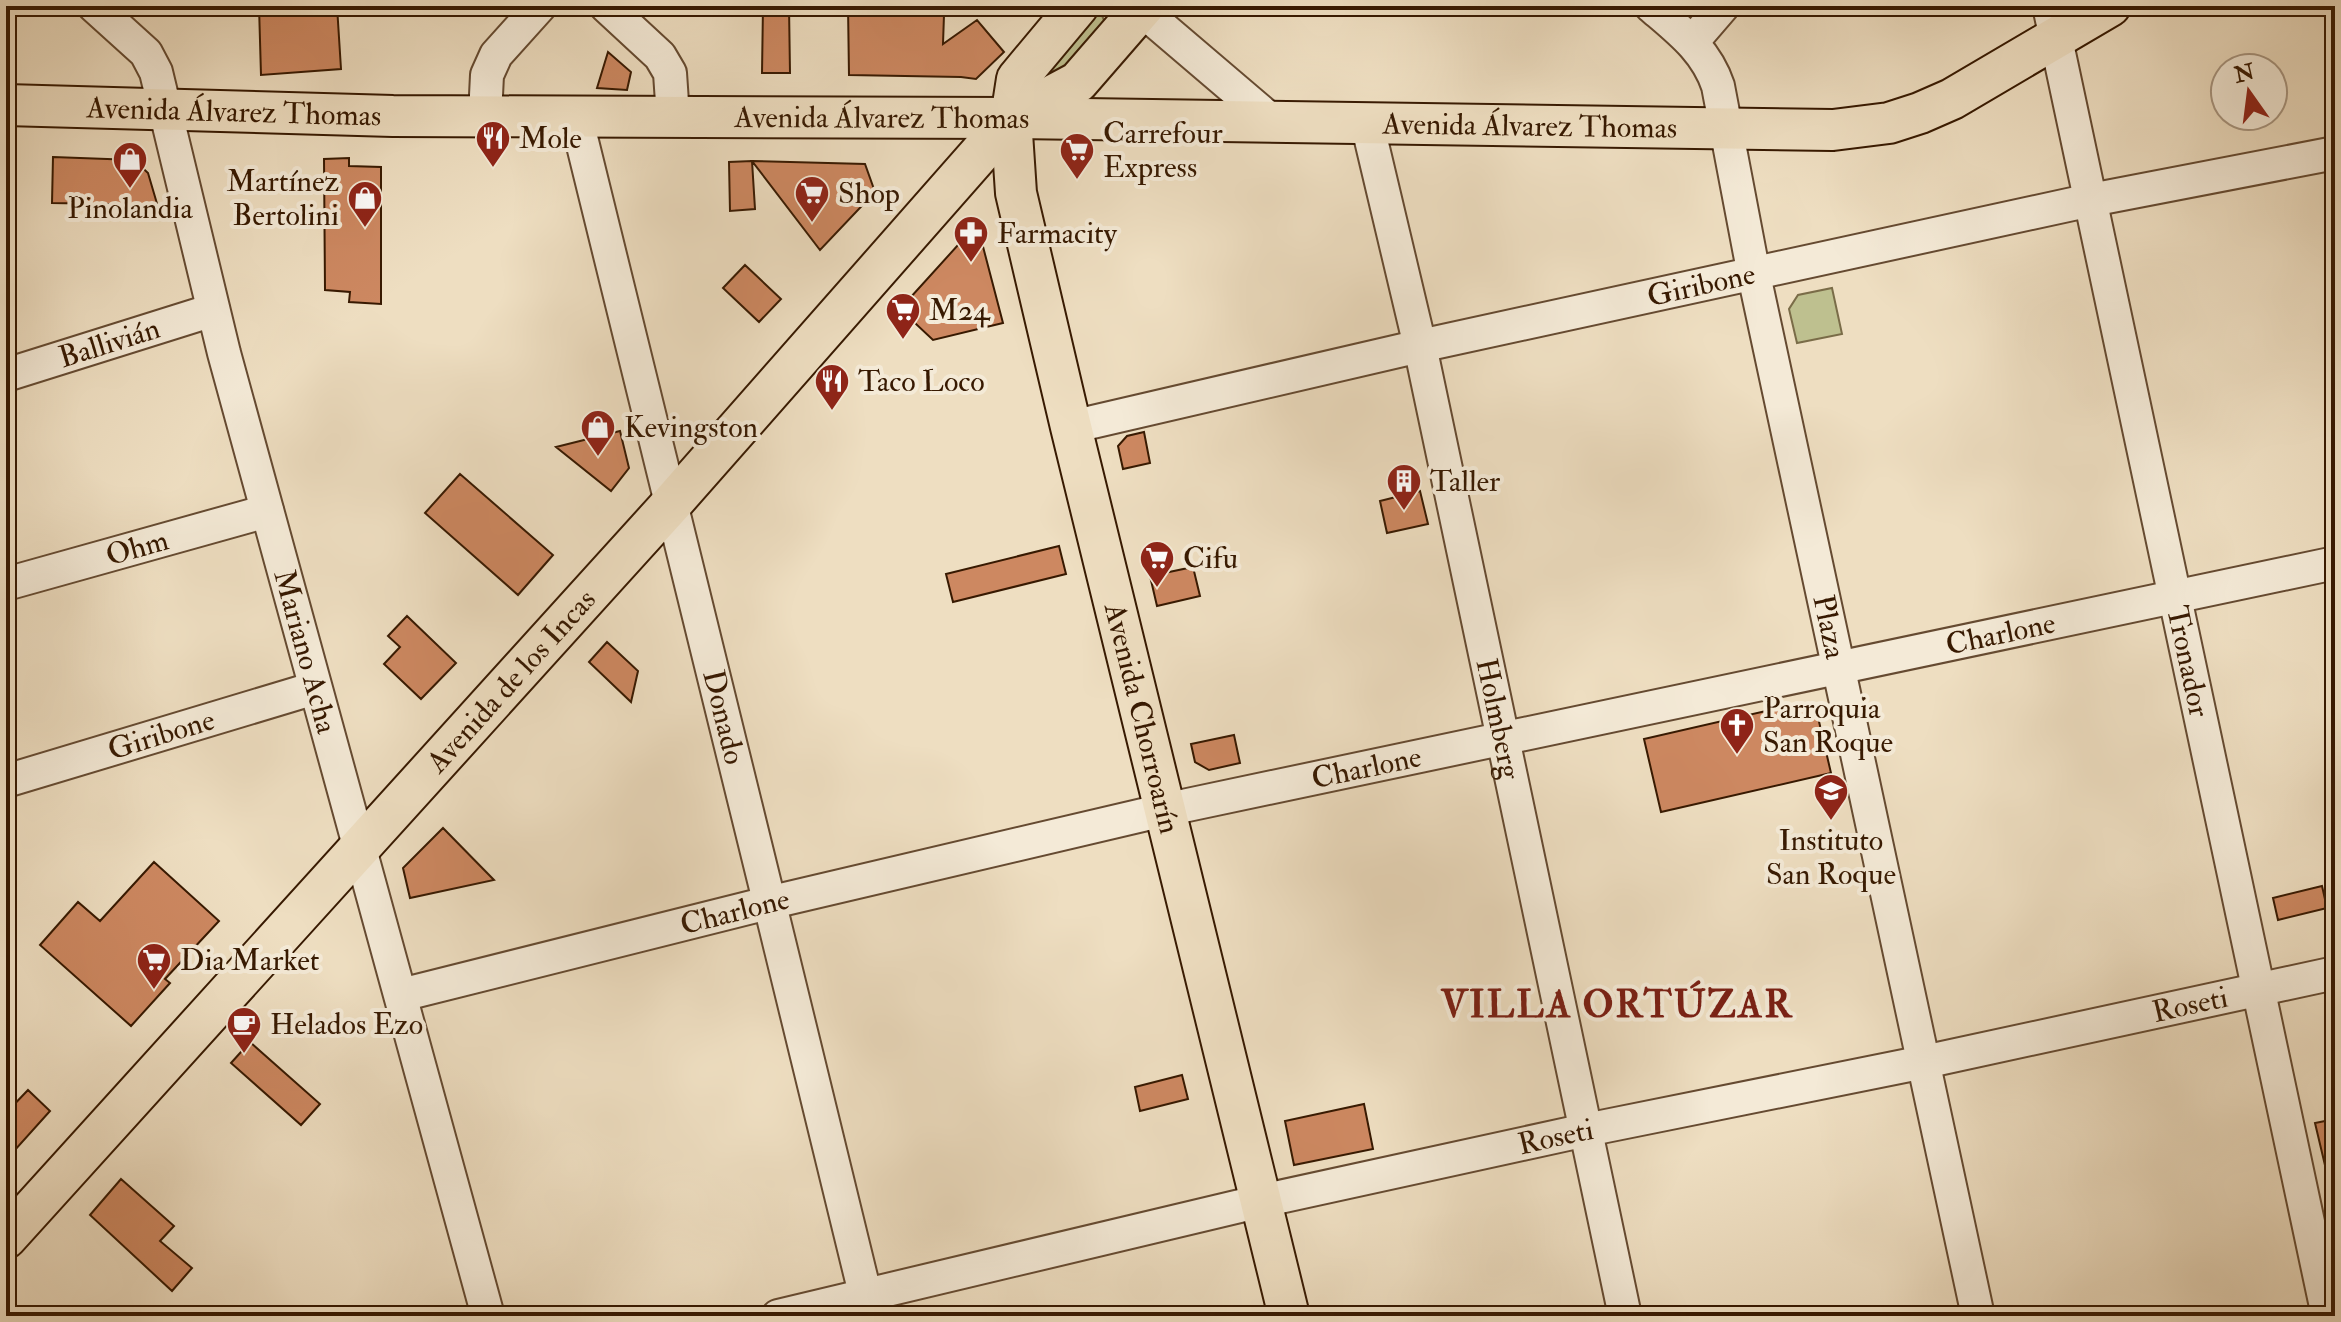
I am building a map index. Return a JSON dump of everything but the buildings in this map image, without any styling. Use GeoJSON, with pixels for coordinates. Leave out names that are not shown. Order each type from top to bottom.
{"type":"FeatureCollection","features":[{"type":"Feature","properties":{"kind":"main road"},"geometry":{"type":"LineString","coordinates":[[1011,118],[1017,79],[1078,6]]}},
{"type":"Feature","properties":{"kind":"main road","name":"Avenida Álvarez Thomas"},"geometry":{"type":"LineString","coordinates":[[6,105],[485,116],[1011,118],[1833,130],[1889,123],[1952,99],[2053,21],[2110,6]]}},
{"type":"Feature","properties":{"kind":"main road","name":"Avenida de los Incas"},"geometry":{"type":"LineString","coordinates":[[6,1238],[673,502],[1011,118],[1078,82],[1140,7]]}},
{"type":"Feature","properties":{"kind":"main road","name":"Avenida Chorroarín"},"geometry":{"type":"LineString","coordinates":[[1011,118],[1016,193],[1289,1316]]}},
{"type":"Feature","properties":{"kind":"street","name":"Mariano Acha"},"geometry":{"type":"LineString","coordinates":[[94,6],[146,53],[156,72],[213,310],[488,1316]]}},
{"type":"Feature","properties":{"kind":"street"},"geometry":{"type":"LineString","coordinates":[[485,116],[487,75],[496,55],[540,6]]}},
{"type":"Feature","properties":{"kind":"street"},"geometry":{"type":"LineString","coordinates":[[606,6],[660,56],[670,73],[673,117]]}},
{"type":"Feature","properties":{"kind":"street","name":"Plaza"},"geometry":{"type":"LineString","coordinates":[[1651,6],[1692,42],[1712,68],[1727,127],[1754,275],[1978,1316]]}},
{"type":"Feature","properties":{"kind":"street"},"geometry":{"type":"LineString","coordinates":[[1692,42],[1723,6]]}},
{"type":"Feature","properties":{"kind":"street"},"geometry":{"type":"LineString","coordinates":[[1140,7],[1273,122]]}},
{"type":"Feature","properties":{"kind":"street","name":"Tronador"},"geometry":{"type":"LineString","coordinates":[[2053,21],[2328,1316]]}},
{"type":"Feature","properties":{"kind":"street","name":"Donado"},"geometry":{"type":"LineString","coordinates":[[576,117],[868,1306]]}},
{"type":"Feature","properties":{"kind":"street","name":"Holmberg"},"geometry":{"type":"LineString","coordinates":[[1367,123],[1420,346],[1625,1316]]}},
{"type":"Feature","properties":{"kind":"street","name":"Giribone"},"geometry":{"type":"LineString","coordinates":[[1071,427],[1420,346],[2091,200],[2335,153]]}},
{"type":"Feature","properties":{"kind":"street","name":"Ballivián"},"geometry":{"type":"LineString","coordinates":[[6,375],[213,310]]}},
{"type":"Feature","properties":{"kind":"street","name":"Ohm"},"geometry":{"type":"LineString","coordinates":[[6,584],[267,511]]}},
{"type":"Feature","properties":{"kind":"street","name":"Charlone"},"geometry":{"type":"LineString","coordinates":[[401,995],[768,903],[1164,810],[2335,563]]}},
{"type":"Feature","properties":{"kind":"street","name":"Giribone"},"geometry":{"type":"LineString","coordinates":[[6,781],[315,688]]}},
{"type":"Feature","properties":{"kind":"street","name":"Roseti"},"geometry":{"type":"LineString","coordinates":[[778,1316],[868,1306],[1261,1201],[2335,973]]}},
{"type":"Feature","properties":{"kind":"green space"},"geometry":{"type":"Polygon","coordinates":[[[1096,11],[1101,13],[1106,25],[1044,88],[1040,64],[1096,11]]]}},
{"type":"Feature","properties":{"kind":"green space"},"geometry":{"type":"Polygon","coordinates":[[[1832,288],[1842,334],[1797,343],[1789,309],[1798,295],[1832,288]]]}},
{"type":"Feature","properties":{"kind":"place","name":"Mole"},"geometry":{"type":"Point","coordinates":[493,169]}},
{"type":"Feature","properties":{"kind":"place","name":"Carrefour Express"},"geometry":{"type":"Point","coordinates":[1077,181]}},
{"type":"Feature","properties":{"kind":"place","name":"Pinolandia"},"geometry":{"type":"Point","coordinates":[130,190]}},
{"type":"Feature","properties":{"kind":"place","name":"Shop"},"geometry":{"type":"Point","coordinates":[812,224]}},
{"type":"Feature","properties":{"kind":"place","name":"Martínez Bertolini"},"geometry":{"type":"Point","coordinates":[365,229]}},
{"type":"Feature","properties":{"kind":"place","name":"Farmacity"},"geometry":{"type":"Point","coordinates":[971,264]}},
{"type":"Feature","properties":{"kind":"place","name":"M24"},"geometry":{"type":"Point","coordinates":[903,341]}},
{"type":"Feature","properties":{"kind":"place","name":"Taco Loco"},"geometry":{"type":"Point","coordinates":[832,412]}},
{"type":"Feature","properties":{"kind":"place","name":"Kevingston"},"geometry":{"type":"Point","coordinates":[598,458]}},
{"type":"Feature","properties":{"kind":"place","name":"Taller"},"geometry":{"type":"Point","coordinates":[1404,512]}},
{"type":"Feature","properties":{"kind":"place","name":"Cifu"},"geometry":{"type":"Point","coordinates":[1157,589]}},
{"type":"Feature","properties":{"kind":"place","name":"Parroquia San Roque"},"geometry":{"type":"Point","coordinates":[1737,756]}},
{"type":"Feature","properties":{"kind":"place","name":"Instituto San Roque"},"geometry":{"type":"Point","coordinates":[1831,822]}},
{"type":"Feature","properties":{"kind":"place","name":"Dia Market"},"geometry":{"type":"Point","coordinates":[154,991]}},
{"type":"Feature","properties":{"kind":"place","name":"Helados Ezo"},"geometry":{"type":"Point","coordinates":[244,1055]}},
{"type":"Feature","properties":{"kind":"district","name":"VILLA ORTÚZAR"},"geometry":{"type":"Point","coordinates":[1617,1005]}}]}
